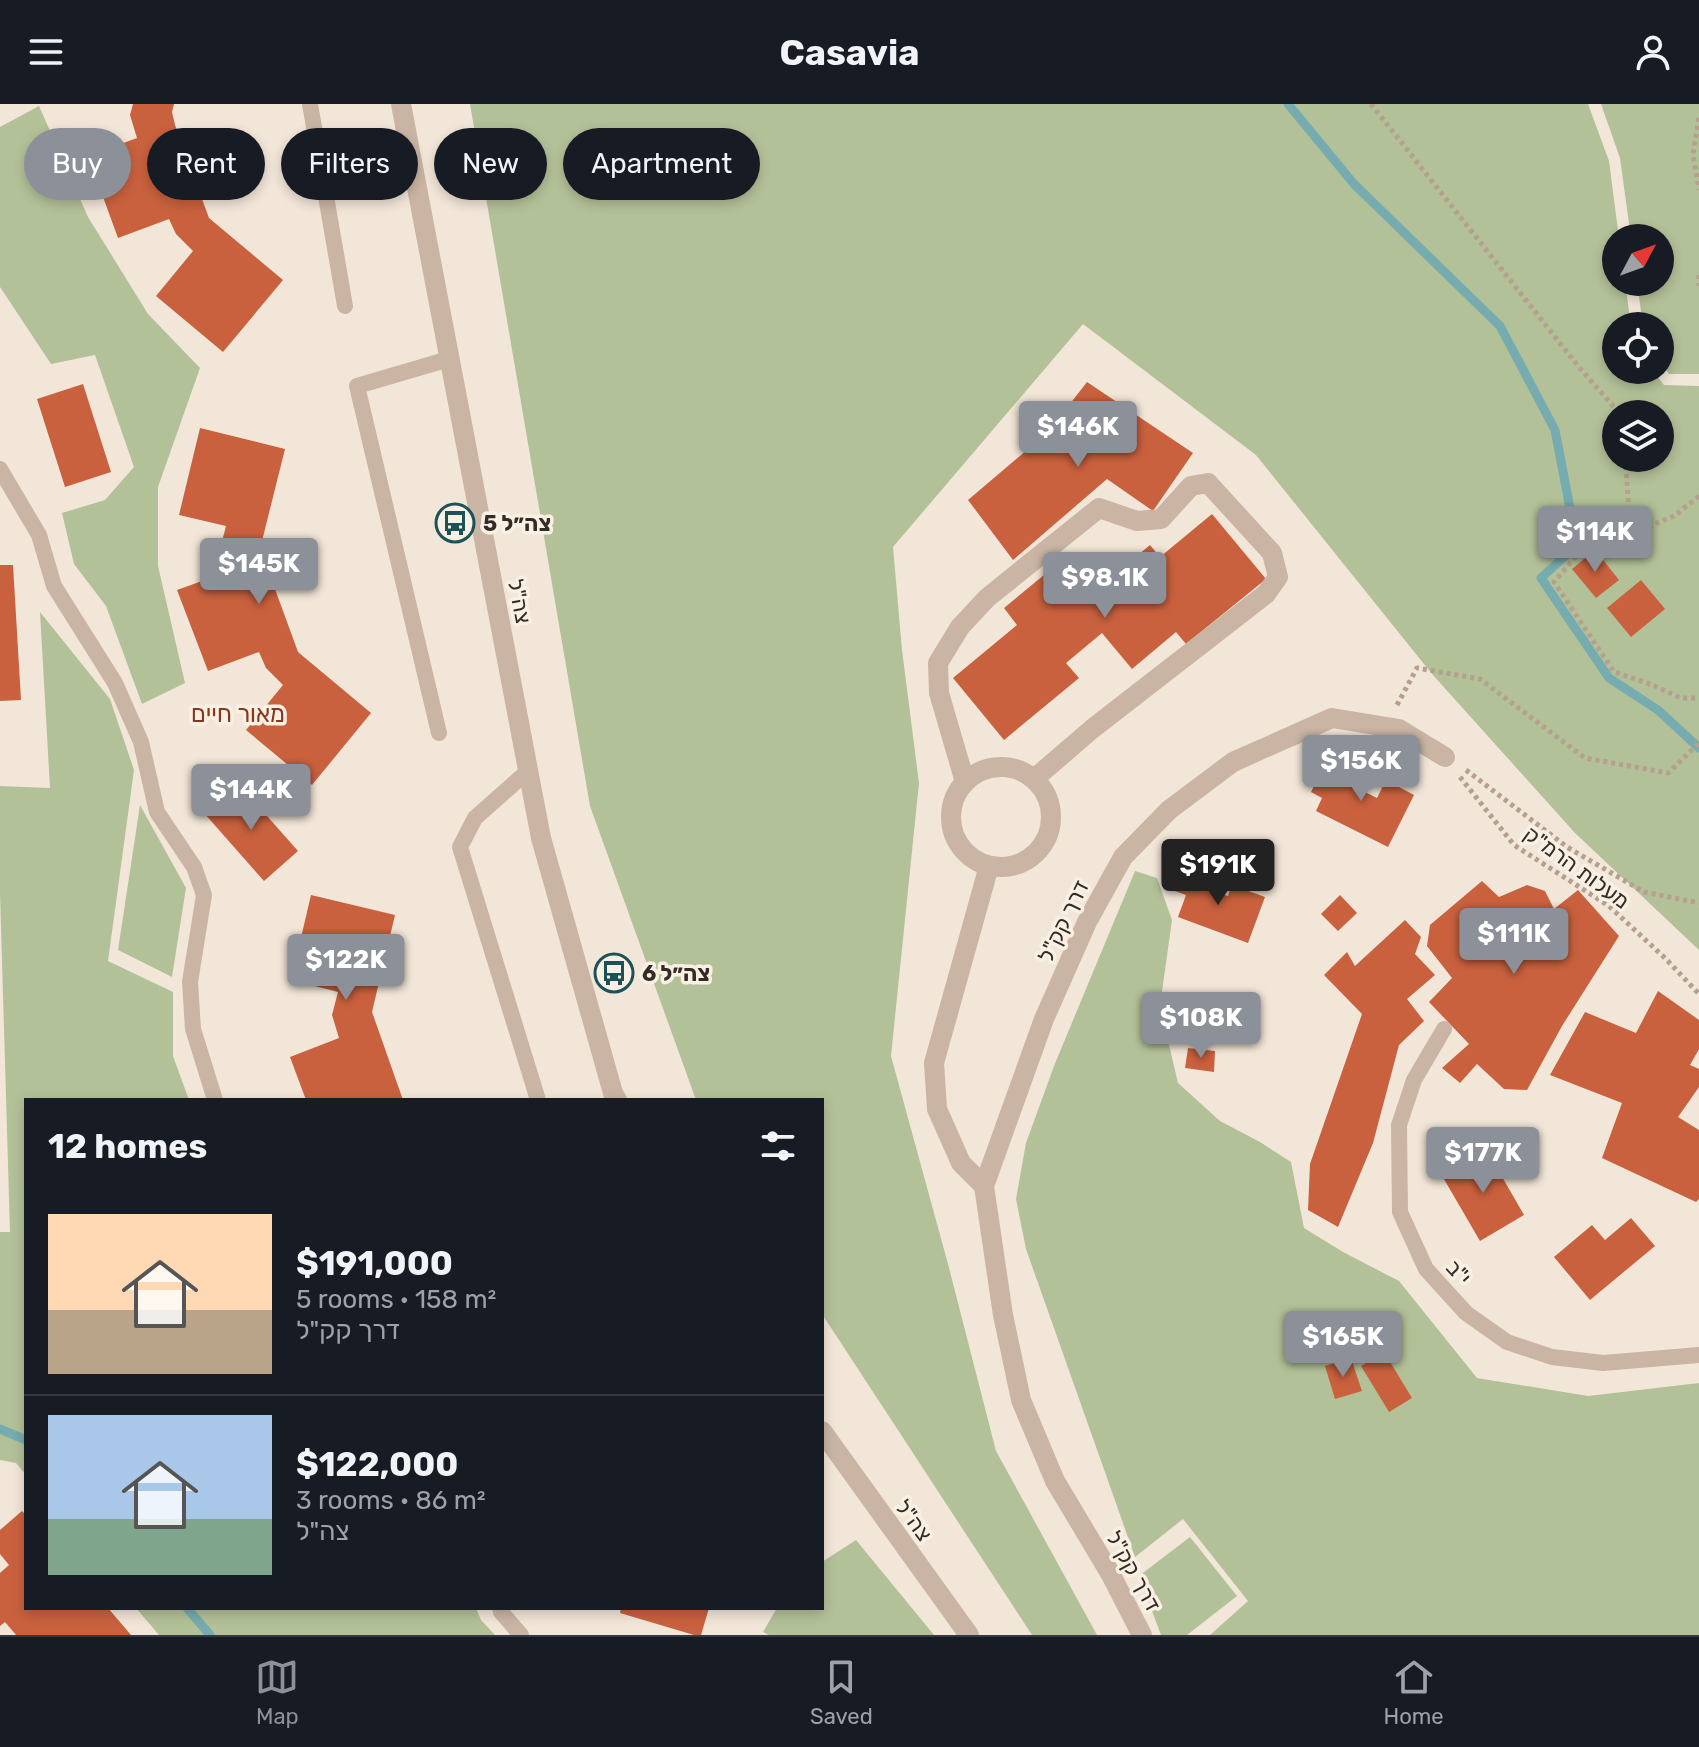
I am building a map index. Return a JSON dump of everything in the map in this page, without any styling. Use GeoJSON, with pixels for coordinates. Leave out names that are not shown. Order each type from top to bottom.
{"type":"FeatureCollection","features":[{"type":"Feature","properties":{"kind":"street","name":"צה\"ל"},"geometry":{"type":"LineString","coordinates":[[401,104],[541,838],[616,1098]]}},
{"type":"Feature","properties":{"kind":"street"},"geometry":{"type":"LineString","coordinates":[[965,782],[939,693],[938,663],[960,627],[987,598],[1099,508],[1137,521],[1161,519],[1191,486],[1208,483],[1272,553],[1278,577],[1266,594],[1092,729],[1034,779]]}},
{"type":"Feature","properties":{"kind":"street","name":"דרך קק\"ל"},"geometry":{"type":"LineString","coordinates":[[1142,1635],[1110,1573],[1055,1481],[1021,1400],[1003,1315],[984,1186],[1044,1019],[1087,922],[1123,857],[1169,810],[1233,762],[1332,718],[1399,729],[1445,757]]}},
{"type":"Feature","properties":{"kind":"street"},"geometry":{"type":"LineString","coordinates":[[1006,767],[1034,779],[1051,805],[1052,823],[1047,839],[1037,854],[1023,864],[1007,868],[989,866],[973,859],[961,848],[953,832],[951,815],[954,798],[965,782],[977,773],[1006,767]]}},
{"type":"Feature","properties":{"kind":"street"},"geometry":{"type":"LineString","coordinates":[[984,1186],[961,1163],[937,1109],[934,1063],[989,866]]}},
{"type":"Feature","properties":{"kind":"street","name":"צה\"ל"},"geometry":{"type":"LineString","coordinates":[[824,1434],[969,1635]]}},
{"type":"Feature","properties":{"kind":"lane"},"geometry":{"type":"LineString","coordinates":[[310,104],[345,306]]}},
{"type":"Feature","properties":{"kind":"lane"},"geometry":{"type":"LineString","coordinates":[[439,733],[357,386],[449,359]]}},
{"type":"Feature","properties":{"kind":"lane"},"geometry":{"type":"LineString","coordinates":[[0,469],[39,535],[54,586],[115,683],[141,742],[157,812],[194,867],[204,895],[190,982],[193,1029],[214,1098]]}},
{"type":"Feature","properties":{"kind":"lane"},"geometry":{"type":"LineString","coordinates":[[528,771],[475,818],[460,847],[537,1098]]}},
{"type":"Feature","properties":{"kind":"lane","name":"י\"ב"},"geometry":{"type":"LineString","coordinates":[[1444,1029],[1414,1080],[1399,1125],[1400,1212],[1426,1269],[1466,1313],[1507,1342],[1552,1357],[1603,1363],[1699,1355]]}},
{"type":"Feature","properties":{"kind":"lane"},"geometry":{"type":"LineString","coordinates":[[502,1610],[521,1635]]}},
{"type":"Feature","properties":{"kind":"path"},"geometry":{"type":"LineString","coordinates":[[1371,104],[1608,400]]}},
{"type":"Feature","properties":{"kind":"path"},"geometry":{"type":"LineString","coordinates":[[1699,118],[1693,154],[1699,190]]}},
{"type":"Feature","properties":{"kind":"path"},"geometry":{"type":"LineString","coordinates":[[1699,275],[1699,286]]}},
{"type":"Feature","properties":{"kind":"path"},"geometry":{"type":"LineString","coordinates":[[1626,472],[1631,534]]}},
{"type":"Feature","properties":{"kind":"path"},"geometry":{"type":"LineString","coordinates":[[1699,496],[1674,516],[1631,534],[1595,534],[1554,582],[1614,672],[1681,698],[1699,698]]}},
{"type":"Feature","properties":{"kind":"path"},"geometry":{"type":"LineString","coordinates":[[1385,727],[1417,668],[1480,679],[1585,758],[1668,773],[1699,743]]}},
{"type":"Feature","properties":{"kind":"path"},"geometry":{"type":"LineString","coordinates":[[1445,757],[1567,847],[1644,892],[1699,903]]}},
{"type":"Feature","properties":{"kind":"path","name":"מעלות הרמ\"ק"},"geometry":{"type":"LineString","coordinates":[[1445,757],[1514,845],[1609,906],[1699,994]]}},
{"type":"Feature","properties":{"kind":"green space"},"geometry":{"type":"Polygon","coordinates":[[[470,104],[1588,104],[1609,161],[1617,224],[1602,224],[1602,296],[1627,296],[1629,312],[1602,312],[1602,384],[1699,386],[1699,950],[1575,833],[1432,674],[1256,455],[1083,324],[893,547],[919,783],[891,1056],[996,1451],[1097,1635],[1032,1635],[824,1317],[824,1098],[695,1098],[590,806],[486,200],[547,200],[547,128],[474,128],[470,104]]]}},
{"type":"Feature","properties":{"kind":"green space"},"geometry":{"type":"Polygon","coordinates":[[[1601,104],[1699,104],[1699,374],[1674,374],[1674,312],[1641,312],[1639,296],[1674,296],[1674,224],[1629,224],[1620,158],[1601,104]]]}},
{"type":"Feature","properties":{"kind":"green space"},"geometry":{"type":"Polygon","coordinates":[[[39,106],[49,128],[24,128],[24,200],[80,200],[148,314],[200,368],[158,487],[158,566],[185,683],[142,704],[106,606],[74,564],[62,513],[105,500],[134,467],[95,355],[51,364],[0,287],[0,127],[39,106]]]}},
{"type":"Feature","properties":{"kind":"green space"},"geometry":{"type":"Polygon","coordinates":[[[40,612],[110,699],[134,770],[108,961],[173,992],[173,1056],[188,1098],[24,1098],[24,1473],[16,1463],[0,1460],[0,1232],[10,1232],[0,786],[50,788],[40,612]]]}},
{"type":"Feature","properties":{"kind":"green space"},"geometry":{"type":"Polygon","coordinates":[[[140,805],[186,888],[172,977],[118,950],[140,805]]]}},
{"type":"Feature","properties":{"kind":"green space"},"geometry":{"type":"Polygon","coordinates":[[[1135,871],[1157,878],[1172,920],[1160,1006],[1178,1083],[1220,1121],[1291,1162],[1304,1228],[1399,1281],[1477,1378],[1588,1396],[1699,1383],[1699,1635],[1210,1635],[1248,1601],[1183,1519],[1135,1557],[1026,1249],[1016,1199],[1026,1143],[1054,1066],[1135,871]]]}},
{"type":"Feature","properties":{"kind":"green space"},"geometry":{"type":"Polygon","coordinates":[[[1190,1537],[1237,1596],[1187,1635],[1161,1635],[1139,1576],[1190,1537]]]}},
{"type":"Feature","properties":{"kind":"green space"},"geometry":{"type":"Polygon","coordinates":[[[856,1540],[934,1635],[769,1635],[763,1632],[776,1610],[824,1610],[824,1561],[856,1540]]]}},
{"type":"Feature","properties":{"kind":"green space"},"geometry":{"type":"Polygon","coordinates":[[[138,1610],[477,1610],[481,1620],[495,1635],[159,1635],[138,1610]]]}},
{"type":"Feature","properties":{"kind":"building"},"geometry":{"type":"Polygon","coordinates":[[[133,104],[174,104],[172,112],[176,128],[147,128],[147,200],[202,200],[209,218],[283,280],[223,352],[156,296],[193,251],[176,234],[169,219],[118,238],[104,200],[131,200],[131,140],[137,138],[130,115],[133,104]]]}},
{"type":"Feature","properties":{"kind":"building"},"geometry":{"type":"Polygon","coordinates":[[[1087,382],[1193,453],[1153,511],[1107,479],[1013,560],[968,500],[1048,432],[1087,382]]]}},
{"type":"Feature","properties":{"kind":"building"},"geometry":{"type":"Polygon","coordinates":[[[83,384],[111,472],[65,487],[37,399],[83,384]]]}},
{"type":"Feature","properties":{"kind":"building"},"geometry":{"type":"Polygon","coordinates":[[[200,428],[285,449],[261,545],[264,559],[298,652],[371,713],[312,785],[246,730],[283,685],[266,668],[259,652],[208,671],[177,590],[227,572],[220,549],[226,526],[179,515],[200,428]]]}},
{"type":"Feature","properties":{"kind":"building"},"geometry":{"type":"Polygon","coordinates":[[[1212,514],[1266,579],[1186,644],[1176,632],[1132,669],[1102,633],[1066,663],[1079,678],[1004,740],[953,678],[1017,625],[1004,608],[1067,556],[1096,590],[1150,545],[1160,557],[1212,514]]]}},
{"type":"Feature","properties":{"kind":"building"},"geometry":{"type":"Polygon","coordinates":[[[1595,550],[1619,580],[1596,598],[1572,569],[1595,550]]]}},
{"type":"Feature","properties":{"kind":"building"},"geometry":{"type":"Polygon","coordinates":[[[0,565],[13,565],[21,700],[0,701],[0,565]]]}},
{"type":"Feature","properties":{"kind":"building"},"geometry":{"type":"Polygon","coordinates":[[[1641,580],[1665,609],[1631,637],[1607,608],[1641,580]]]}},
{"type":"Feature","properties":{"kind":"building"},"geometry":{"type":"Polygon","coordinates":[[[1328,758],[1361,774],[1355,787],[1377,798],[1386,780],[1414,795],[1388,847],[1316,811],[1322,798],[1311,792],[1328,758]]]}},
{"type":"Feature","properties":{"kind":"building"},"geometry":{"type":"Polygon","coordinates":[[[238,783],[298,851],[264,881],[204,813],[238,783]]]}},
{"type":"Feature","properties":{"kind":"building"},"geometry":{"type":"Polygon","coordinates":[[[1181,867],[1202,875],[1198,885],[1228,896],[1232,885],[1265,897],[1248,943],[1178,917],[1186,895],[1172,890],[1181,867]]]}},
{"type":"Feature","properties":{"kind":"building"},"geometry":{"type":"Polygon","coordinates":[[[1482,881],[1499,897],[1527,885],[1545,891],[1554,909],[1578,890],[1619,936],[1562,1026],[1527,1090],[1504,1089],[1477,1064],[1460,1083],[1442,1068],[1469,1044],[1429,1002],[1452,978],[1427,946],[1430,925],[1482,881]]]}},
{"type":"Feature","properties":{"kind":"building"},"geometry":{"type":"Polygon","coordinates":[[[311,895],[395,915],[372,1012],[402,1098],[305,1098],[290,1057],[339,1038],[332,1015],[338,992],[291,980],[311,895]]]}},
{"type":"Feature","properties":{"kind":"building"},"geometry":{"type":"Polygon","coordinates":[[[1340,895],[1357,913],[1338,931],[1321,914],[1340,895]]]}},
{"type":"Feature","properties":{"kind":"building"},"geometry":{"type":"Polygon","coordinates":[[[1405,920],[1421,937],[1415,954],[1435,975],[1407,999],[1424,1021],[1399,1045],[1373,1143],[1338,1227],[1308,1210],[1310,1164],[1362,1014],[1324,975],[1347,952],[1355,966],[1405,920]]]}},
{"type":"Feature","properties":{"kind":"building"},"geometry":{"type":"Polygon","coordinates":[[[1658,991],[1699,1020],[1699,1049],[1690,1065],[1699,1069],[1699,1087],[1678,1117],[1699,1130],[1699,1199],[1696,1202],[1602,1158],[1622,1103],[1550,1075],[1585,1012],[1636,1033],[1658,991]]]}},
{"type":"Feature","properties":{"kind":"building"},"geometry":{"type":"Polygon","coordinates":[[[1188,1048],[1215,1051],[1214,1072],[1185,1068],[1188,1048]]]}},
{"type":"Feature","properties":{"kind":"building"},"geometry":{"type":"Polygon","coordinates":[[[1486,1149],[1524,1215],[1480,1241],[1441,1174],[1486,1149]]]}},
{"type":"Feature","properties":{"kind":"building"},"geometry":{"type":"Polygon","coordinates":[[[1631,1218],[1655,1246],[1590,1300],[1554,1257],[1592,1225],[1605,1240],[1631,1218]]]}},
{"type":"Feature","properties":{"kind":"building"},"geometry":{"type":"Polygon","coordinates":[[[1384,1352],[1412,1398],[1389,1412],[1361,1366],[1384,1352]]]}},
{"type":"Feature","properties":{"kind":"building"},"geometry":{"type":"Polygon","coordinates":[[[1351,1358],[1362,1391],[1335,1399],[1325,1366],[1351,1358]]]}},
{"type":"Feature","properties":{"kind":"building"},"geometry":{"type":"Polygon","coordinates":[[[22,1511],[24,1513],[24,1610],[110,1610],[131,1635],[16,1635],[5,1622],[0,1626],[0,1573],[9,1565],[0,1554],[0,1530],[22,1511]]]}},
{"type":"Feature","properties":{"kind":"building"},"geometry":{"type":"Polygon","coordinates":[[[621,1610],[708,1610],[701,1635],[620,1613],[621,1610]]]}},
{"type":"Feature","properties":{"kind":"waterway"},"geometry":{"type":"LineString","coordinates":[[1288,104],[1354,184],[1500,326],[1555,430],[1577,545],[1541,578],[1609,678],[1658,710],[1699,748]]}},
{"type":"Feature","properties":{"kind":"waterway"},"geometry":{"type":"LineString","coordinates":[[0,1429],[24,1439]]}},
{"type":"Feature","properties":{"kind":"waterway"},"geometry":{"type":"LineString","coordinates":[[189,1610],[210,1635]]}},
{"type":"Feature","properties":{"kind":"place","name":"צה״ל 5"},"geometry":{"type":"Point","coordinates":[455,523]}},
{"type":"Feature","properties":{"kind":"place","name":"צה״ל 6"},"geometry":{"type":"Point","coordinates":[614,973]}},
{"type":"Feature","properties":{"kind":"district","name":"מאור חיים"},"geometry":{"type":"Point","coordinates":[238,714]}}]}
